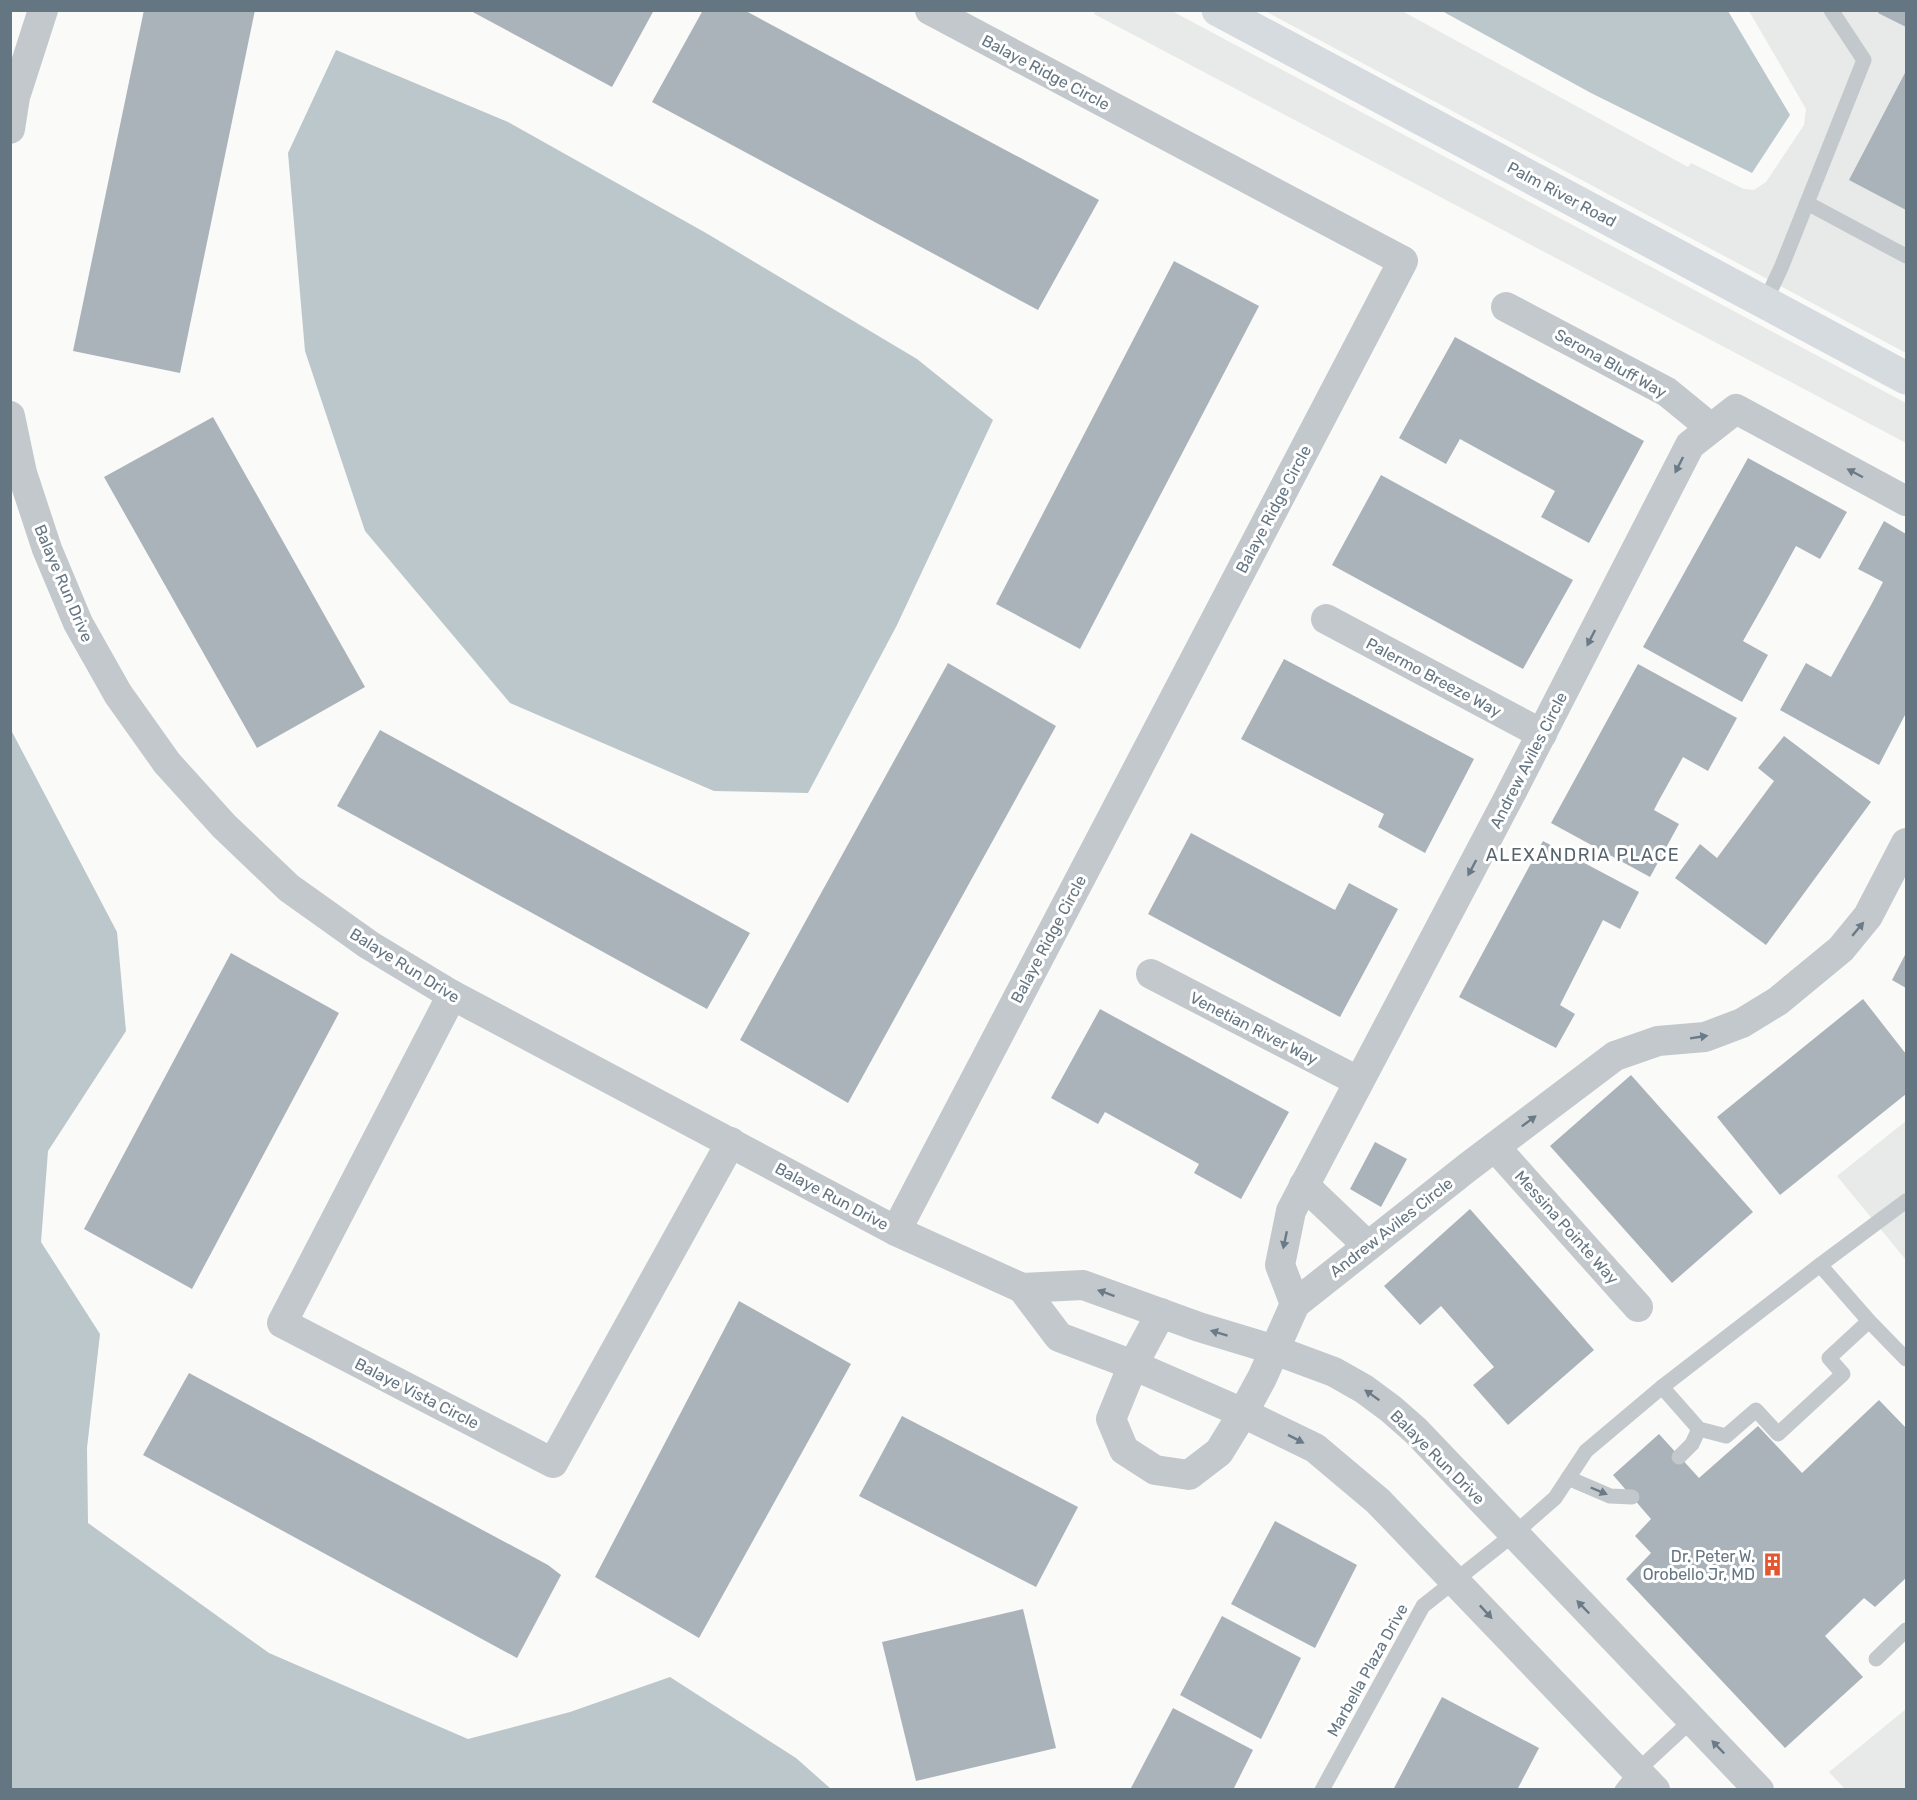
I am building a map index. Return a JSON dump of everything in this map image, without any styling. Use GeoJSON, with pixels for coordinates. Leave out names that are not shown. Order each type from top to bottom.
{"type":"FeatureCollection","features":[{"type":"Feature","properties":{"kind":"street"},"geometry":{"type":"LineString","coordinates":[[10,129],[15,97],[43,10]]}},
{"type":"Feature","properties":{"kind":"street","name":"Balaye Ridge Circle"},"geometry":{"type":"LineString","coordinates":[[896,1231],[1403,261],[930,10]]}},
{"type":"Feature","properties":{"kind":"street","name":"Palm River Road"},"geometry":{"type":"LineString","coordinates":[[1218,10],[1906,378]]}},
{"type":"Feature","properties":{"kind":"street","name":"Serona Bluff Way"},"geometry":{"type":"LineString","coordinates":[[1506,307],[1666,392],[1710,428]]}},
{"type":"Feature","properties":{"kind":"street","name":"Andrew Aviles Circle"},"geometry":{"type":"LineString","coordinates":[[1295,1304],[1280,1264],[1292,1211],[1358,1081],[1542,734],[1690,445],[1736,409],[1906,501]]}},
{"type":"Feature","properties":{"kind":"street","name":"Balaye Run Drive"},"geometry":{"type":"LineString","coordinates":[[10,416],[22,473],[47,549],[78,623],[118,694],[167,763],[224,826],[289,888],[369,945],[452,995],[896,1231],[1022,1288],[1083,1285],[1199,1327],[1275,1350],[1334,1372],[1364,1389],[1416,1431],[1759,1790]]}},
{"type":"Feature","properties":{"kind":"street","name":"Palermo Breeze Way"},"geometry":{"type":"LineString","coordinates":[[1326,619],[1542,734]]}},
{"type":"Feature","properties":{"kind":"street","name":"Andrew Aviles Circle"},"geometry":{"type":"LineString","coordinates":[[1161,1312],[1133,1365],[1111,1419],[1124,1450],[1155,1470],[1189,1475],[1219,1452],[1243,1413],[1295,1304],[1615,1056],[1658,1041],[1706,1037],[1742,1023],[1778,1001],[1841,949],[1868,916],[1906,843]]}},
{"type":"Feature","properties":{"kind":"street","name":"Venetian River Way"},"geometry":{"type":"LineString","coordinates":[[1150,974],[1358,1081]]}},
{"type":"Feature","properties":{"kind":"street","name":"Balaye Vista Circle"},"geometry":{"type":"LineString","coordinates":[[452,995],[282,1323],[553,1463],[731,1142]]}},
{"type":"Feature","properties":{"kind":"street","name":"Messina Pointe Way"},"geometry":{"type":"LineString","coordinates":[[1495,1147],[1638,1307]]}},
{"type":"Feature","properties":{"kind":"street"},"geometry":{"type":"LineString","coordinates":[[1304,1185],[1368,1246]]}},
{"type":"Feature","properties":{"kind":"street","name":"Balaye Run Drive"},"geometry":{"type":"LineString","coordinates":[[1022,1288],[1059,1337],[1133,1365],[1243,1413],[1315,1448],[1378,1501],[1456,1581],[1638,1783]]}},
{"type":"Feature","properties":{"kind":"lane"},"geometry":{"type":"LineString","coordinates":[[1765,302],[1781,268],[1864,60],[1832,10]]}},
{"type":"Feature","properties":{"kind":"lane"},"geometry":{"type":"LineString","coordinates":[[1807,203],[1906,256]]}},
{"type":"Feature","properties":{"kind":"lane","name":"Marbella Plaza Drive"},"geometry":{"type":"LineString","coordinates":[[1323,1790],[1423,1606],[1514,1534],[1555,1498],[1586,1451],[1662,1387],[1906,1201]]}},
{"type":"Feature","properties":{"kind":"lane"},"geometry":{"type":"LineString","coordinates":[[1820,1265],[1906,1359]]}},
{"type":"Feature","properties":{"kind":"lane"},"geometry":{"type":"LineString","coordinates":[[1662,1387],[1699,1429],[1726,1436],[1756,1410],[1778,1434],[1843,1374],[1829,1358],[1869,1321]]}},
{"type":"Feature","properties":{"kind":"lane"},"geometry":{"type":"LineString","coordinates":[[1679,1457],[1692,1444],[1699,1429]]}},
{"type":"Feature","properties":{"kind":"lane"},"geometry":{"type":"LineString","coordinates":[[1568,1478],[1610,1496],[1632,1497]]}},
{"type":"Feature","properties":{"kind":"lane"},"geometry":{"type":"LineString","coordinates":[[1876,1659],[1906,1630]]}},
{"type":"Feature","properties":{"kind":"lane"},"geometry":{"type":"LineString","coordinates":[[1638,1783],[1692,1720]]}},
{"type":"Feature","properties":{"kind":"shaded area"},"geometry":{"type":"Polygon","coordinates":[[[1096,11],[1172,11],[1906,403],[1906,443],[1094,14],[1096,11]]]}},
{"type":"Feature","properties":{"kind":"shaded area"},"geometry":{"type":"Polygon","coordinates":[[[1265,11],[1402,11],[1688,167],[1691,163],[1744,189],[1754,190],[1766,182],[1804,125],[1806,109],[1749,11],[1906,11],[1906,353],[1265,11]]]}},
{"type":"Feature","properties":{"kind":"shaded area"},"geometry":{"type":"Polygon","coordinates":[[[1442,11],[1728,11],[1790,115],[1752,173],[1591,93],[1442,11]]]}},
{"type":"Feature","properties":{"kind":"shaded area"},"geometry":{"type":"Polygon","coordinates":[[[336,50],[508,122],[706,233],[917,359],[993,420],[897,625],[808,793],[714,791],[510,703],[365,531],[305,351],[288,153],[336,50]]]}},
{"type":"Feature","properties":{"kind":"shaded area"},"geometry":{"type":"Polygon","coordinates":[[[10,728],[117,932],[126,1031],[48,1151],[41,1242],[100,1334],[87,1448],[88,1523],[269,1653],[468,1739],[570,1712],[670,1677],[796,1758],[831,1789],[11,1789],[10,728]]]}},
{"type":"Feature","properties":{"kind":"shaded area"},"geometry":{"type":"Polygon","coordinates":[[[1906,1121],[1906,1260],[1837,1176],[1906,1121]]]}},
{"type":"Feature","properties":{"kind":"shaded area"},"geometry":{"type":"Polygon","coordinates":[[[1906,1709],[1906,1789],[1845,1789],[1829,1772],[1906,1709]]]}},
{"type":"Feature","properties":{"kind":"building"},"geometry":{"type":"Polygon","coordinates":[[[144,10],[255,10],[180,373],[73,351],[144,10]]]}},
{"type":"Feature","properties":{"kind":"building"},"geometry":{"type":"Polygon","coordinates":[[[469,10],[654,10],[612,87],[469,10]]]}},
{"type":"Feature","properties":{"kind":"building"},"geometry":{"type":"Polygon","coordinates":[[[703,10],[744,10],[1099,200],[1038,310],[652,102],[703,10]]]}},
{"type":"Feature","properties":{"kind":"building"},"geometry":{"type":"Polygon","coordinates":[[[1880,10],[1906,10],[1906,27],[1878,13],[1880,10]]]}},
{"type":"Feature","properties":{"kind":"building"},"geometry":{"type":"Polygon","coordinates":[[[1906,71],[1906,210],[1849,180],[1906,71]]]}},
{"type":"Feature","properties":{"kind":"building"},"geometry":{"type":"Polygon","coordinates":[[[1174,261],[1259,306],[1080,649],[996,604],[1174,261]]]}},
{"type":"Feature","properties":{"kind":"building"},"geometry":{"type":"Polygon","coordinates":[[[1455,337],[1644,441],[1589,543],[1541,517],[1555,491],[1460,439],[1446,464],[1399,438],[1455,337]]]}},
{"type":"Feature","properties":{"kind":"building"},"geometry":{"type":"Polygon","coordinates":[[[213,417],[365,687],[257,748],[104,477],[213,417]]]}},
{"type":"Feature","properties":{"kind":"building"},"geometry":{"type":"Polygon","coordinates":[[[1748,458],[1847,512],[1820,559],[1796,546],[1743,641],[1768,655],[1742,702],[1643,647],[1748,458]]]}},
{"type":"Feature","properties":{"kind":"building"},"geometry":{"type":"Polygon","coordinates":[[[1381,475],[1573,580],[1523,669],[1332,565],[1381,475]]]}},
{"type":"Feature","properties":{"kind":"building"},"geometry":{"type":"Polygon","coordinates":[[[1884,521],[1906,534],[1906,713],[1879,765],[1780,710],[1806,663],[1831,677],[1871,605],[1883,582],[1858,569],[1884,521]]]}},
{"type":"Feature","properties":{"kind":"building"},"geometry":{"type":"Polygon","coordinates":[[[1284,659],[1474,759],[1425,853],[1378,827],[1384,814],[1241,739],[1284,659]]]}},
{"type":"Feature","properties":{"kind":"building"},"geometry":{"type":"Polygon","coordinates":[[[948,663],[1056,726],[848,1103],[740,1040],[948,663]]]}},
{"type":"Feature","properties":{"kind":"building"},"geometry":{"type":"Polygon","coordinates":[[[1638,664],[1737,718],[1708,771],[1683,757],[1658,802],[1654,810],[1679,824],[1650,877],[1551,823],[1638,664]]]}},
{"type":"Feature","properties":{"kind":"building"},"geometry":{"type":"Polygon","coordinates":[[[380,730],[750,933],[707,1009],[337,806],[380,730]]]}},
{"type":"Feature","properties":{"kind":"building"},"geometry":{"type":"Polygon","coordinates":[[[1784,736],[1871,802],[1766,945],[1675,878],[1700,844],[1717,858],[1774,781],[1758,768],[1784,736]]]}},
{"type":"Feature","properties":{"kind":"building"},"geometry":{"type":"Polygon","coordinates":[[[1191,833],[1335,910],[1349,883],[1398,909],[1340,1017],[1148,914],[1191,833]]]}},
{"type":"Feature","properties":{"kind":"building"},"geometry":{"type":"Polygon","coordinates":[[[1543,841],[1639,892],[1620,929],[1603,920],[1560,1005],[1575,1014],[1556,1048],[1459,997],[1543,841]]]}},
{"type":"Feature","properties":{"kind":"building"},"geometry":{"type":"Polygon","coordinates":[[[231,953],[339,1013],[192,1289],[84,1229],[231,953]]]}},
{"type":"Feature","properties":{"kind":"building"},"geometry":{"type":"Polygon","coordinates":[[[1906,953],[1906,988],[1892,980],[1906,953]]]}},
{"type":"Feature","properties":{"kind":"building"},"geometry":{"type":"Polygon","coordinates":[[[1863,999],[1906,1054],[1906,1094],[1780,1195],[1717,1117],[1863,999]]]}},
{"type":"Feature","properties":{"kind":"building"},"geometry":{"type":"Polygon","coordinates":[[[1100,1009],[1289,1112],[1241,1199],[1194,1173],[1199,1164],[1105,1112],[1098,1124],[1051,1098],[1100,1009]]]}},
{"type":"Feature","properties":{"kind":"building"},"geometry":{"type":"Polygon","coordinates":[[[1631,1075],[1753,1212],[1672,1283],[1550,1146],[1631,1075]]]}},
{"type":"Feature","properties":{"kind":"building"},"geometry":{"type":"Polygon","coordinates":[[[1375,1142],[1407,1159],[1381,1207],[1350,1189],[1375,1142]]]}},
{"type":"Feature","properties":{"kind":"building"},"geometry":{"type":"Polygon","coordinates":[[[1470,1209],[1594,1350],[1508,1425],[1473,1385],[1494,1367],[1441,1306],[1420,1325],[1384,1286],[1470,1209]]]}},
{"type":"Feature","properties":{"kind":"building"},"geometry":{"type":"Polygon","coordinates":[[[739,1301],[851,1364],[699,1638],[595,1577],[739,1301]]]}},
{"type":"Feature","properties":{"kind":"building"},"geometry":{"type":"Polygon","coordinates":[[[189,1373],[548,1565],[561,1575],[517,1658],[143,1455],[189,1373]]]}},
{"type":"Feature","properties":{"kind":"building","name":"Dr. Peter W. Orobello Jr, MD"},"geometry":{"type":"Polygon","coordinates":[[[1879,1400],[1906,1428],[1906,1578],[1875,1607],[1864,1598],[1825,1636],[1863,1677],[1785,1748],[1626,1579],[1651,1553],[1635,1536],[1651,1519],[1613,1475],[1659,1434],[1699,1478],[1758,1426],[1802,1473],[1879,1400]]]}},
{"type":"Feature","properties":{"kind":"building"},"geometry":{"type":"Polygon","coordinates":[[[902,1416],[1078,1507],[1036,1587],[859,1496],[902,1416]]]}},
{"type":"Feature","properties":{"kind":"building"},"geometry":{"type":"Polygon","coordinates":[[[1275,1521],[1357,1565],[1315,1648],[1231,1604],[1275,1521]]]}},
{"type":"Feature","properties":{"kind":"building"},"geometry":{"type":"Polygon","coordinates":[[[1023,1609],[1056,1748],[916,1781],[882,1642],[1023,1609]]]}},
{"type":"Feature","properties":{"kind":"building"},"geometry":{"type":"Polygon","coordinates":[[[1222,1616],[1301,1658],[1261,1739],[1180,1695],[1222,1616]]]}},
{"type":"Feature","properties":{"kind":"building"},"geometry":{"type":"Polygon","coordinates":[[[1442,1697],[1539,1748],[1517,1790],[1393,1790],[1442,1697]]]}},
{"type":"Feature","properties":{"kind":"building"},"geometry":{"type":"Polygon","coordinates":[[[1173,1708],[1253,1750],[1233,1790],[1131,1788],[1173,1708]]]}},
{"type":"Feature","properties":{"kind":"place","name":"Dr. Peter W. Orobello Jr, MD"},"geometry":{"type":"Point","coordinates":[1773,1565]}},
{"type":"Feature","properties":{"kind":"district","name":"ALEXANDRIA PLACE"},"geometry":{"type":"Point","coordinates":[1583,855]}}]}
